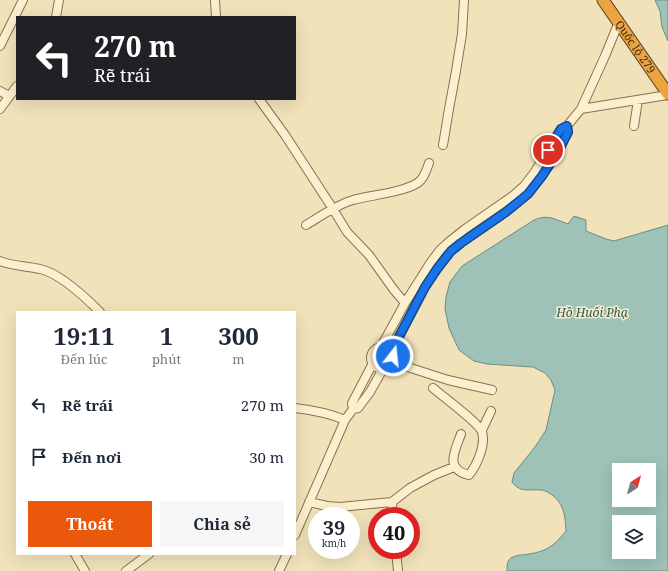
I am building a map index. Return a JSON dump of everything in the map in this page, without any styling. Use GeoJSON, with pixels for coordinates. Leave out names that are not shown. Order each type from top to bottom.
{"type":"FeatureCollection","features":[{"type":"Feature","properties":{"kind":"highway","name":"Quốc lộ 279"},"geometry":{"type":"LineString","coordinates":[[602,0],[619,22],[668,94]]}},
{"type":"Feature","properties":{"kind":"street"},"geometry":{"type":"LineString","coordinates":[[0,46],[23,0]]}},
{"type":"Feature","properties":{"kind":"street"},"geometry":{"type":"LineString","coordinates":[[56,16],[59,0]]}},
{"type":"Feature","properties":{"kind":"street"},"geometry":{"type":"LineString","coordinates":[[215,0],[216,16]]}},
{"type":"Feature","properties":{"kind":"street"},"geometry":{"type":"LineString","coordinates":[[443,145],[462,34],[464,0]]}},
{"type":"Feature","properties":{"kind":"street"},"geometry":{"type":"LineString","coordinates":[[381,347],[405,303],[430,262],[440,250],[465,229],[514,195],[524,186],[534,173],[561,129],[567,126],[581,109],[619,22]]}},
{"type":"Feature","properties":{"kind":"street"},"geometry":{"type":"LineString","coordinates":[[0,109],[16,87]]}},
{"type":"Feature","properties":{"kind":"street"},"geometry":{"type":"LineString","coordinates":[[0,91],[9,96]]}},
{"type":"Feature","properties":{"kind":"street"},"geometry":{"type":"LineString","coordinates":[[581,109],[668,94]]}},
{"type":"Feature","properties":{"kind":"street"},"geometry":{"type":"LineString","coordinates":[[260,100],[285,136],[347,232],[369,255],[405,303]]}},
{"type":"Feature","properties":{"kind":"street"},"geometry":{"type":"LineString","coordinates":[[634,126],[638,100]]}},
{"type":"Feature","properties":{"kind":"street"},"geometry":{"type":"LineString","coordinates":[[391,352],[425,287],[451,251],[506,212],[528,194],[559,150],[568,132],[567,126]]}},
{"type":"Feature","properties":{"kind":"street"},"geometry":{"type":"LineString","coordinates":[[306,225],[333,209],[353,200],[410,187],[421,180],[429,163]]}},
{"type":"Feature","properties":{"kind":"street"},"geometry":{"type":"LineString","coordinates":[[0,261],[51,272],[74,288],[99,311]]}},
{"type":"Feature","properties":{"kind":"street"},"geometry":{"type":"LineString","coordinates":[[296,533],[345,420],[353,409],[358,408],[370,392],[383,369],[390,366],[392,362],[393,356],[391,352],[387,348],[381,347],[372,353],[371,358],[375,366],[383,369]]}},
{"type":"Feature","properties":{"kind":"street"},"geometry":{"type":"LineString","coordinates":[[392,362],[448,380],[492,390]]}},
{"type":"Feature","properties":{"kind":"street"},"geometry":{"type":"LineString","coordinates":[[353,409],[352,404],[373,363]]}},
{"type":"Feature","properties":{"kind":"street"},"geometry":{"type":"LineString","coordinates":[[433,388],[482,430]]}},
{"type":"Feature","properties":{"kind":"street"},"geometry":{"type":"LineString","coordinates":[[296,408],[324,413],[345,420]]}},
{"type":"Feature","properties":{"kind":"street"},"geometry":{"type":"LineString","coordinates":[[461,434],[452,460],[454,467],[461,473],[469,475],[474,468],[483,441],[482,430],[492,411]]}},
{"type":"Feature","properties":{"kind":"street"},"geometry":{"type":"LineString","coordinates":[[309,502],[340,507],[392,502],[410,488],[434,475],[454,467]]}},
{"type":"Feature","properties":{"kind":"street"},"geometry":{"type":"LineString","coordinates":[[392,502],[392,507]]}},
{"type":"Feature","properties":{"kind":"street"},"geometry":{"type":"LineString","coordinates":[[76,555],[85,571]]}},
{"type":"Feature","properties":{"kind":"street"},"geometry":{"type":"LineString","coordinates":[[126,571],[148,555]]}},
{"type":"Feature","properties":{"kind":"street"},"geometry":{"type":"LineString","coordinates":[[279,571],[287,555]]}},
{"type":"Feature","properties":{"kind":"street"},"geometry":{"type":"LineString","coordinates":[[396,559],[398,571]]}},
{"type":"Feature","properties":{"kind":"street"},"geometry":{"type":"LineString","coordinates":[[396,559],[404,571]]}},
{"type":"Feature","properties":{"kind":"water"},"geometry":{"type":"Polygon","coordinates":[[[655,0],[668,0],[668,41],[662,27],[660,11],[655,0]]]}},
{"type":"Feature","properties":{"kind":"water","name":"Hồ Huổi Phạ"},"geometry":{"type":"Polygon","coordinates":[[[574,216],[586,220],[586,231],[614,241],[668,225],[668,571],[507,571],[508,563],[511,558],[535,553],[550,547],[566,531],[563,509],[558,500],[544,490],[521,489],[512,482],[514,473],[535,447],[546,430],[555,390],[551,380],[545,373],[533,367],[487,364],[474,361],[459,350],[449,328],[445,309],[446,297],[450,282],[462,266],[534,220],[543,217],[555,219],[568,224],[574,216]]]}},
{"type":"Feature","properties":{"kind":"route"},"geometry":{"type":"LineString","coordinates":[[393,356],[391,352],[425,287],[437,269],[451,251],[506,212],[528,194],[559,150],[568,132],[567,126],[561,129],[548,150]]}}]}
